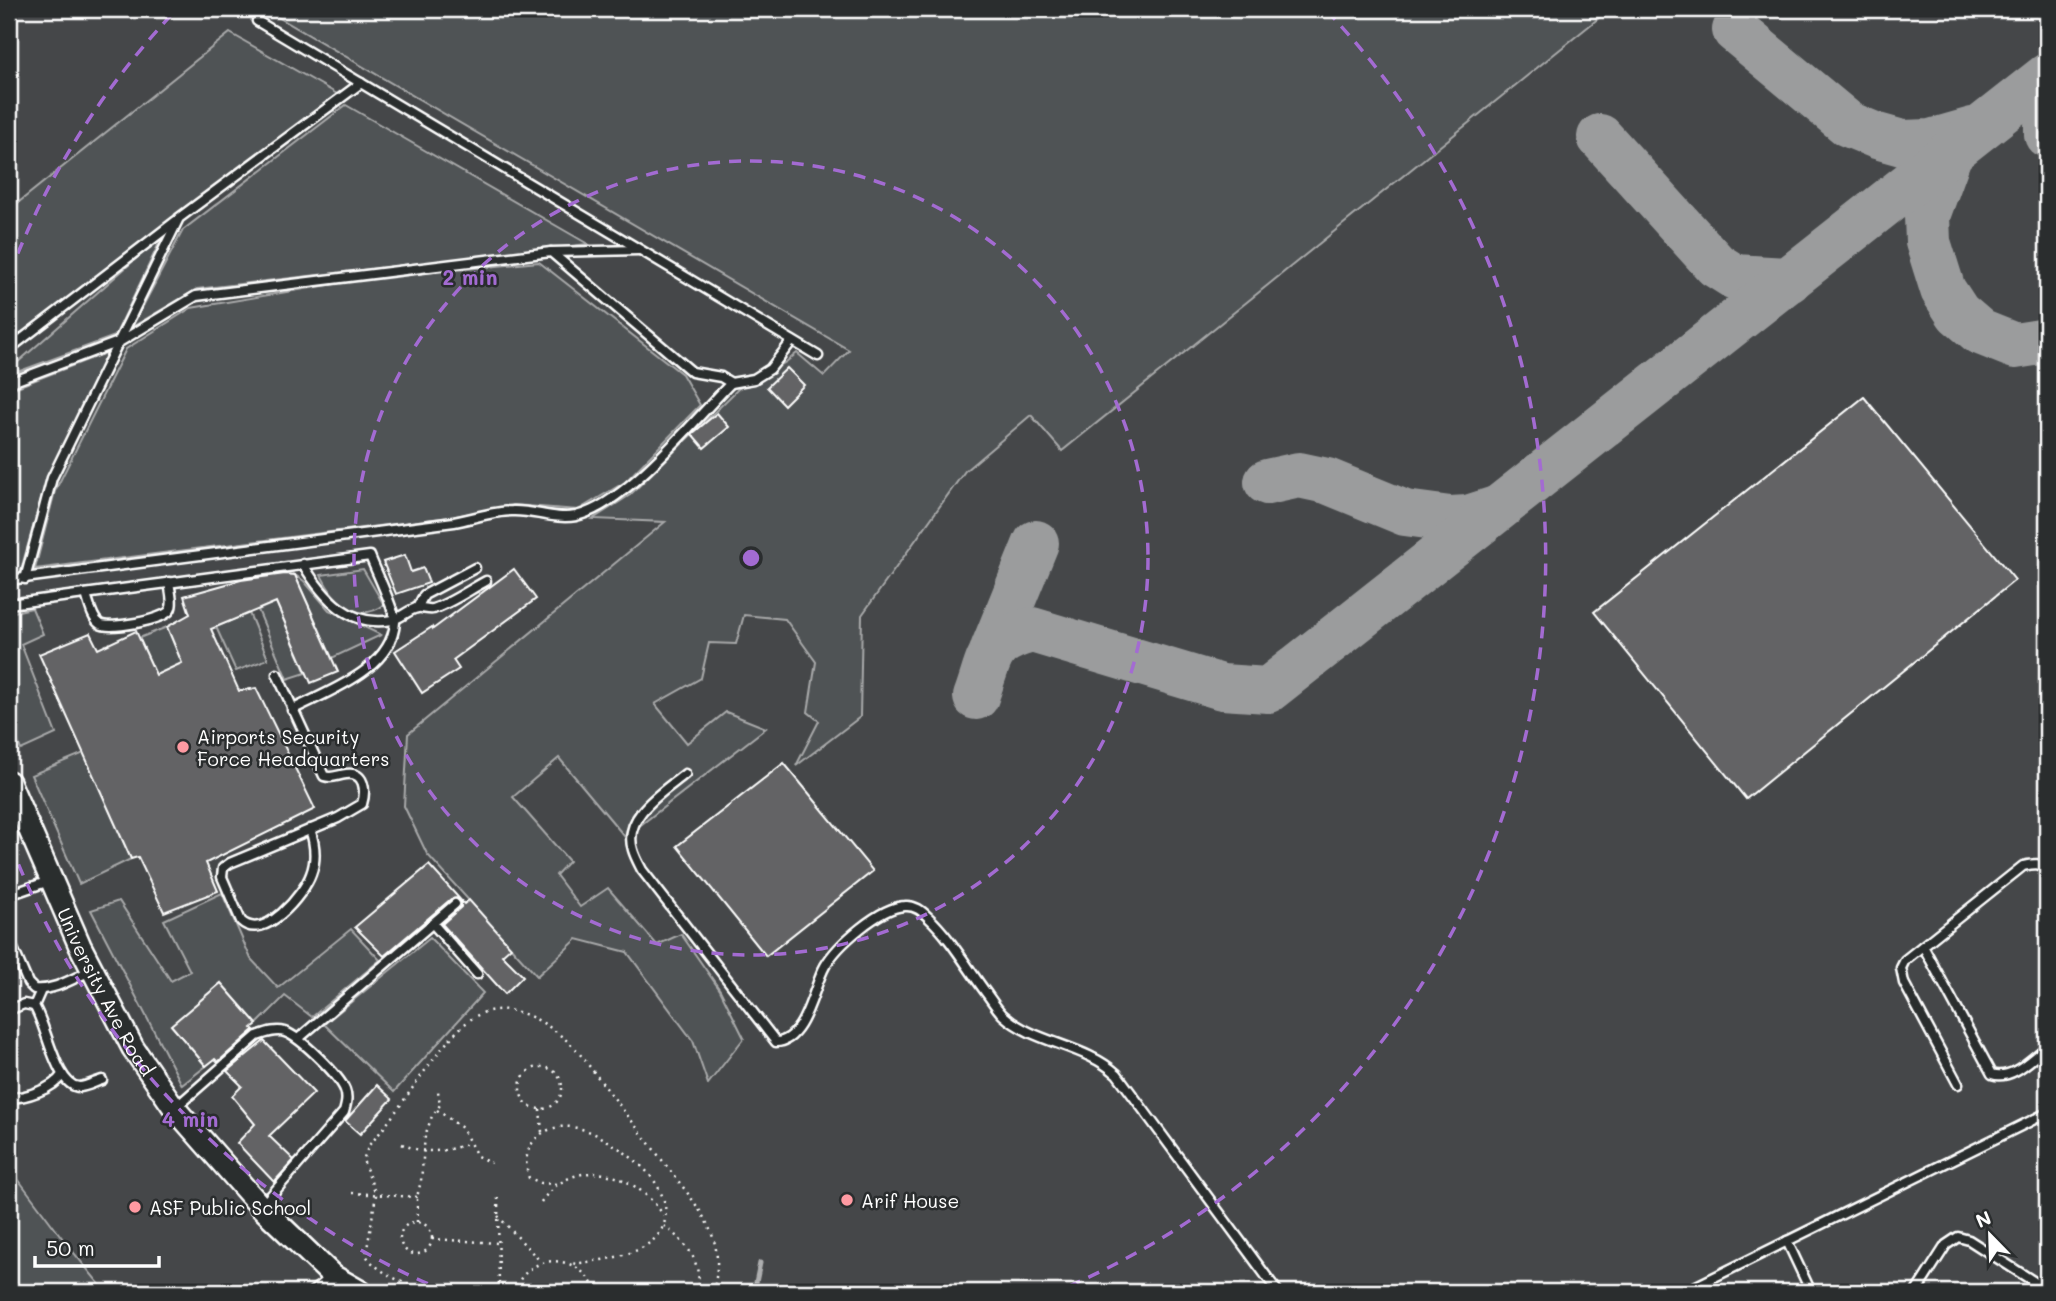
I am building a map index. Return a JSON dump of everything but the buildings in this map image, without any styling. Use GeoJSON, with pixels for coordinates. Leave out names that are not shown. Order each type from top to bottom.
{"type":"FeatureCollection","features":[{"type":"Feature","properties":{"kind":"street","name":"University Ave Road"},"geometry":{"type":"LineString","coordinates":[[10,786],[92,969],[133,1048],[175,1109],[261,1207],[332,1276],[361,1292]]}},
{"type":"Feature","properties":{"kind":"lane"},"geometry":{"type":"LineString","coordinates":[[257,21],[818,356]]}},
{"type":"Feature","properties":{"kind":"lane"},"geometry":{"type":"LineString","coordinates":[[9,349],[361,83]]}},
{"type":"Feature","properties":{"kind":"lane"},"geometry":{"type":"LineString","coordinates":[[25,579],[52,478],[179,218]]}},
{"type":"Feature","properties":{"kind":"lane"},"geometry":{"type":"LineString","coordinates":[[9,383],[121,341],[196,296],[551,252],[641,250]]}},
{"type":"Feature","properties":{"kind":"lane"},"geometry":{"type":"LineString","coordinates":[[551,252],[692,372],[721,377],[731,383],[754,379],[770,369],[792,341]]}},
{"type":"Feature","properties":{"kind":"lane"},"geometry":{"type":"LineString","coordinates":[[9,580],[454,522],[512,510],[556,517],[577,516],[601,506],[632,485],[731,383]]}},
{"type":"Feature","properties":{"kind":"lane"},"geometry":{"type":"LineString","coordinates":[[9,604],[370,556],[395,619],[390,640],[381,656],[362,673],[292,710]]}},
{"type":"Feature","properties":{"kind":"lane"},"geometry":{"type":"LineString","coordinates":[[303,564],[322,594],[351,616],[372,621],[395,619],[416,608],[424,595],[475,568]]}},
{"type":"Feature","properties":{"kind":"lane"},"geometry":{"type":"LineString","coordinates":[[416,608],[431,610],[486,581]]}},
{"type":"Feature","properties":{"kind":"lane"},"geometry":{"type":"LineString","coordinates":[[86,594],[102,626],[122,625],[167,614],[171,606],[169,582]]}},
{"type":"Feature","properties":{"kind":"lane"},"geometry":{"type":"LineString","coordinates":[[277,674],[324,776],[336,778],[355,775],[362,781],[366,792],[362,804],[354,809],[223,868],[222,877],[241,920],[247,926],[254,927],[270,921],[287,909],[302,893],[312,872],[315,856],[310,829]]}},
{"type":"Feature","properties":{"kind":"lane"},"geometry":{"type":"LineString","coordinates":[[685,774],[652,800],[637,818],[631,836],[633,851],[642,870],[776,1042],[783,1042],[795,1034],[825,965],[853,934],[892,909],[905,906],[917,908],[935,923],[1001,1013],[1025,1029],[1092,1056],[1116,1074],[1278,1292]]}},
{"type":"Feature","properties":{"kind":"lane"},"geometry":{"type":"LineString","coordinates":[[1958,1084],[1901,976],[1901,968],[1905,960],[2023,866],[2034,864],[2047,870]]}},
{"type":"Feature","properties":{"kind":"lane"},"geometry":{"type":"LineString","coordinates":[[9,895],[52,880]]}},
{"type":"Feature","properties":{"kind":"lane"},"geometry":{"type":"LineString","coordinates":[[298,1039],[455,904]]}},
{"type":"Feature","properties":{"kind":"lane"},"geometry":{"type":"LineString","coordinates":[[433,924],[477,974]]}},
{"type":"Feature","properties":{"kind":"lane"},"geometry":{"type":"LineString","coordinates":[[9,939],[28,983],[34,989],[41,990],[62,984],[92,969]]}},
{"type":"Feature","properties":{"kind":"lane"},"geometry":{"type":"LineString","coordinates":[[1923,946],[1992,1074],[1999,1076],[2015,1071],[2047,1047]]}},
{"type":"Feature","properties":{"kind":"lane"},"geometry":{"type":"LineString","coordinates":[[41,990],[34,1006],[62,1075],[74,1086],[81,1087],[102,1080]]}},
{"type":"Feature","properties":{"kind":"lane"},"geometry":{"type":"LineString","coordinates":[[9,1010],[24,1004],[34,1006]]}},
{"type":"Feature","properties":{"kind":"lane"},"geometry":{"type":"LineString","coordinates":[[175,1109],[257,1036],[271,1031],[283,1031],[298,1039],[337,1077],[346,1092],[344,1112],[261,1207]]}},
{"type":"Feature","properties":{"kind":"lane"},"geometry":{"type":"LineString","coordinates":[[9,1098],[39,1090],[59,1080],[62,1075]]}},
{"type":"Feature","properties":{"kind":"lane"},"geometry":{"type":"LineString","coordinates":[[1684,1292],[2047,1113]]}},
{"type":"Feature","properties":{"kind":"lane"},"geometry":{"type":"LineString","coordinates":[[1916,1292],[1946,1245],[1958,1237],[1969,1240],[2047,1290]]}},
{"type":"Feature","properties":{"kind":"lane"},"geometry":{"type":"LineString","coordinates":[[1787,1241],[1811,1292]]}},
{"type":"Feature","properties":{"kind":"lane"},"geometry":{"type":"LineString","coordinates":[[312,1292],[332,1276]]}},
{"type":"Feature","properties":{"kind":"path"},"geometry":{"type":"LineString","coordinates":[[421,1292],[383,1270],[366,1255],[376,1195],[364,1166],[365,1152],[456,1033],[478,1015],[502,1011],[536,1018],[557,1031],[576,1049],[698,1208],[717,1243],[717,1278],[713,1292]]}},
{"type":"Feature","properties":{"kind":"path"},"geometry":{"type":"LineString","coordinates":[[541,1066],[555,1072],[562,1084],[562,1092],[554,1104],[540,1109],[526,1104],[522,1098],[520,1084],[527,1071],[541,1066]]}},
{"type":"Feature","properties":{"kind":"path"},"geometry":{"type":"LineString","coordinates":[[416,1222],[425,1136],[432,1116],[440,1105],[438,1091]]}},
{"type":"Feature","properties":{"kind":"path"},"geometry":{"type":"LineString","coordinates":[[540,1109],[542,1132]]}},
{"type":"Feature","properties":{"kind":"path"},"geometry":{"type":"LineString","coordinates":[[437,1110],[463,1128],[477,1156],[491,1163]]}},
{"type":"Feature","properties":{"kind":"path"},"geometry":{"type":"LineString","coordinates":[[556,1184],[534,1182],[529,1178],[525,1167],[529,1148],[542,1132],[572,1127],[601,1137],[620,1149],[642,1166],[662,1194],[666,1219],[652,1242],[616,1258],[571,1264]]}},
{"type":"Feature","properties":{"kind":"path"},"geometry":{"type":"LineString","coordinates":[[402,1144],[423,1151],[446,1151],[469,1143]]}},
{"type":"Feature","properties":{"kind":"path"},"geometry":{"type":"LineString","coordinates":[[541,1202],[556,1184],[569,1176],[585,1172],[620,1178],[654,1201],[666,1219]]}},
{"type":"Feature","properties":{"kind":"path"},"geometry":{"type":"LineString","coordinates":[[352,1193],[417,1197]]}},
{"type":"Feature","properties":{"kind":"path"},"geometry":{"type":"LineString","coordinates":[[498,1198],[499,1292]]}},
{"type":"Feature","properties":{"kind":"path"},"geometry":{"type":"LineString","coordinates":[[498,1216],[542,1263]]}},
{"type":"Feature","properties":{"kind":"path"},"geometry":{"type":"LineString","coordinates":[[416,1222],[428,1227],[432,1239],[427,1250],[409,1253],[399,1238],[405,1226],[416,1222]]}},
{"type":"Feature","properties":{"kind":"path"},"geometry":{"type":"LineString","coordinates":[[664,1226],[690,1249],[697,1269],[699,1292]]}},
{"type":"Feature","properties":{"kind":"path"},"geometry":{"type":"LineString","coordinates":[[432,1239],[499,1243]]}},
{"type":"Feature","properties":{"kind":"path"},"geometry":{"type":"LineString","coordinates":[[514,1292],[523,1276],[542,1263],[562,1261],[588,1276],[596,1292]]}},
{"type":"Feature","properties":{"kind":"shaded area"},"geometry":{"type":"Polygon","coordinates":[[[9,9],[2047,9],[2047,1292],[9,1292],[9,9]]]}},
{"type":"Feature","properties":{"kind":"shaded area"},"geometry":{"type":"Polygon","coordinates":[[[1610,9],[1062,451],[1031,415],[965,471],[862,615],[860,717],[796,766],[819,721],[808,712],[816,662],[785,619],[744,615],[736,644],[709,643],[701,678],[655,704],[687,743],[726,712],[766,728],[625,837],[559,758],[513,797],[569,861],[556,875],[580,907],[608,888],[657,945],[681,934],[720,990],[744,1038],[708,1084],[693,1041],[627,952],[577,939],[537,976],[427,854],[404,806],[408,734],[665,522],[593,519],[630,495],[738,389],[797,353],[824,376],[849,350],[266,10],[1610,9]]]}},
{"type":"Feature","properties":{"kind":"shaded area"},"geometry":{"type":"Polygon","coordinates":[[[230,33],[339,95],[9,342],[9,210],[230,33]]]}},
{"type":"Feature","properties":{"kind":"shaded area"},"geometry":{"type":"Polygon","coordinates":[[[346,105],[588,244],[197,289],[132,327],[183,230],[346,105]]]}},
{"type":"Feature","properties":{"kind":"shaded area"},"geometry":{"type":"Polygon","coordinates":[[[163,235],[115,336],[9,375],[9,370],[163,235]]]}},
{"type":"Feature","properties":{"kind":"shaded area"},"geometry":{"type":"Polygon","coordinates":[[[539,262],[682,374],[700,405],[625,482],[578,510],[514,505],[450,517],[35,569],[55,491],[126,349],[191,308],[371,278],[539,262]]]}},
{"type":"Feature","properties":{"kind":"shaded area"},"geometry":{"type":"Polygon","coordinates":[[[108,352],[47,478],[20,573],[9,574],[9,390],[108,352]]]}},
{"type":"Feature","properties":{"kind":"shaded area"},"geometry":{"type":"Polygon","coordinates":[[[363,569],[384,605],[364,612],[355,611],[339,601],[321,575],[363,569]]]}},
{"type":"Feature","properties":{"kind":"shaded area"},"geometry":{"type":"Polygon","coordinates":[[[295,575],[304,581],[329,610],[381,635],[332,658],[295,575]]]}},
{"type":"Feature","properties":{"kind":"shaded area"},"geometry":{"type":"Polygon","coordinates":[[[276,602],[306,673],[287,679],[258,610],[276,602]]]}},
{"type":"Feature","properties":{"kind":"shaded area"},"geometry":{"type":"Polygon","coordinates":[[[32,608],[43,634],[21,644],[56,734],[21,750],[9,719],[9,613],[32,608]]]}},
{"type":"Feature","properties":{"kind":"shaded area"},"geometry":{"type":"Polygon","coordinates":[[[249,613],[268,659],[236,671],[216,627],[249,613]]]}},
{"type":"Feature","properties":{"kind":"shaded area"},"geometry":{"type":"Polygon","coordinates":[[[167,627],[182,663],[156,675],[139,638],[167,627]]]}},
{"type":"Feature","properties":{"kind":"shaded area"},"geometry":{"type":"Polygon","coordinates":[[[84,753],[131,859],[79,884],[31,775],[84,753]]]}},
{"type":"Feature","properties":{"kind":"shaded area"},"geometry":{"type":"Polygon","coordinates":[[[222,893],[251,959],[278,988],[351,929],[380,960],[312,1017],[285,996],[257,1024],[221,983],[171,1025],[206,1066],[182,1085],[91,910],[119,901],[171,981],[190,971],[164,920],[222,893]]]}},
{"type":"Feature","properties":{"kind":"shaded area"},"geometry":{"type":"Polygon","coordinates":[[[430,938],[483,993],[394,1092],[324,1024],[430,938]]]}},
{"type":"Feature","properties":{"kind":"shaded area"},"geometry":{"type":"Polygon","coordinates":[[[9,1167],[69,1247],[106,1292],[9,1292],[9,1167]]]}},
{"type":"Feature","properties":{"kind":"waterway"},"geometry":{"type":"LineString","coordinates":[[754,1292],[760,1263]]}},
{"type":"Feature","properties":{"kind":"taxiway"},"geometry":{"type":"LineString","coordinates":[[1735,30],[1848,124],[1902,143],[1930,142],[1972,130]]}},
{"type":"Feature","properties":{"kind":"taxiway"},"geometry":{"type":"LineString","coordinates":[[976,697],[992,653],[1006,640],[1032,630],[1222,687],[1268,690],[2047,76]]}},
{"type":"Feature","properties":{"kind":"taxiway"},"geometry":{"type":"LineString","coordinates":[[2047,125],[2047,135]]}},
{"type":"Feature","properties":{"kind":"taxiway"},"geometry":{"type":"LineString","coordinates":[[1600,137],[1716,265],[1735,277],[1789,280]]}},
{"type":"Feature","properties":{"kind":"taxiway"},"geometry":{"type":"LineString","coordinates":[[1950,153],[1927,216],[1928,242],[1943,290],[1958,313],[1980,332],[2015,346],[2047,341]]}},
{"type":"Feature","properties":{"kind":"taxiway"},"geometry":{"type":"LineString","coordinates":[[1267,482],[1299,475],[1327,481],[1405,513],[1450,519],[1468,518],[1496,509]]}},
{"type":"Feature","properties":{"kind":"taxiway"},"geometry":{"type":"LineString","coordinates":[[993,649],[1036,543]]}},
{"type":"Feature","properties":{"kind":"place","name":"Airports Security Force Headquarters"},"geometry":{"type":"Point","coordinates":[183,747]}},
{"type":"Feature","properties":{"kind":"place","name":"Arif House"},"geometry":{"type":"Point","coordinates":[847,1200]}},
{"type":"Feature","properties":{"kind":"place","name":"ASF Public School"},"geometry":{"type":"Point","coordinates":[135,1207]}}]}
